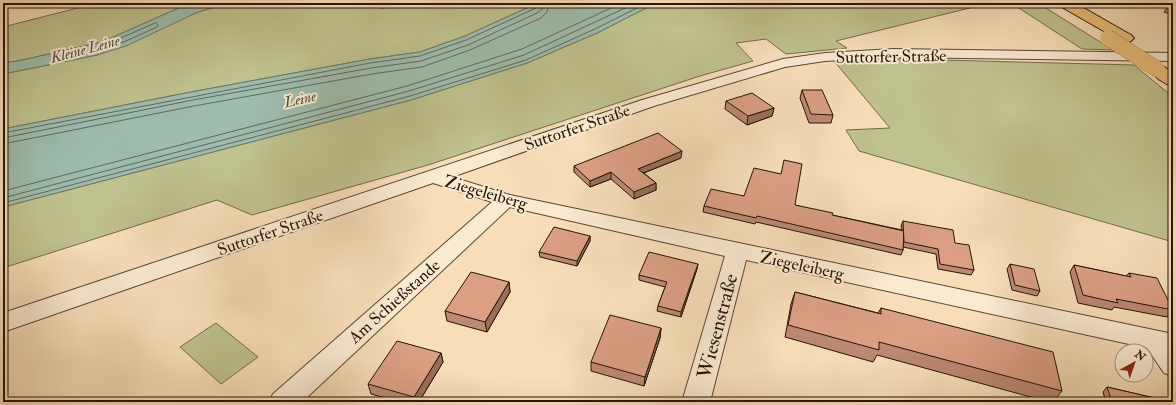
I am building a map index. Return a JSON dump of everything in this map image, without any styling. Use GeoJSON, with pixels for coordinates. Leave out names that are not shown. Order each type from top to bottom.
{"type":"FeatureCollection","features":[{"type":"Feature","properties":{"kind":"highway"},"geometry":{"type":"LineString","coordinates":[[1050,3],[1108,38],[1165,69]]}},
{"type":"Feature","properties":{"kind":"highway"},"geometry":{"type":"LineString","coordinates":[[1065,3],[1126,38],[1165,69],[1173,81]]}},
{"type":"Feature","properties":{"kind":"street","name":"Suttorfer Straße"},"geometry":{"type":"LineString","coordinates":[[3,323],[648,103],[782,63],[825,57],[893,53],[1173,57]]}},
{"type":"Feature","properties":{"kind":"street","name":"Ziegeleiberg"},"geometry":{"type":"LineString","coordinates":[[432,177],[506,200],[1163,342]]}},
{"type":"Feature","properties":{"kind":"street","name":"Am Schießstande"},"geometry":{"type":"LineString","coordinates":[[283,402],[506,200]]}},
{"type":"Feature","properties":{"kind":"street","name":"Wiesenstraße"},"geometry":{"type":"LineString","coordinates":[[696,402],[737,251]]}},
{"type":"Feature","properties":{"kind":"street"},"geometry":{"type":"LineString","coordinates":[[1163,342],[1173,365]]}},
{"type":"Feature","properties":{"kind":"green space"},"geometry":{"type":"Polygon","coordinates":[[[97,3],[190,3],[102,42],[3,63],[3,27],[97,3]]]}},
{"type":"Feature","properties":{"kind":"green space"},"geometry":{"type":"Polygon","coordinates":[[[229,3],[350,3],[381,8],[441,3],[538,3],[465,36],[420,52],[370,59],[191,92],[3,129],[3,74],[97,55],[198,12],[229,3]]]}},
{"type":"Feature","properties":{"kind":"green space"},"geometry":{"type":"Polygon","coordinates":[[[656,3],[990,3],[836,41],[847,48],[786,54],[766,39],[736,43],[753,61],[700,76],[428,165],[252,215],[217,200],[3,268],[3,207],[411,100],[527,63],[597,33],[656,3]]]}},
{"type":"Feature","properties":{"kind":"green space"},"geometry":{"type":"Polygon","coordinates":[[[1011,3],[1038,3],[1113,50],[1082,49],[1011,3]]]}},
{"type":"Feature","properties":{"kind":"green space"},"geometry":{"type":"Polygon","coordinates":[[[903,59],[1134,65],[1173,97],[1173,242],[859,151],[846,130],[890,128],[834,61],[903,59]]]}},
{"type":"Feature","properties":{"kind":"green space"},"geometry":{"type":"Polygon","coordinates":[[[216,323],[258,357],[221,384],[180,347],[216,323]]]}},
{"type":"Feature","properties":{"kind":"water","name":"Kleine Leine"},"geometry":{"type":"Polygon","coordinates":[[[190,3],[229,3],[198,12],[126,46],[97,55],[3,74],[3,63],[102,42],[190,3]]]}},
{"type":"Feature","properties":{"kind":"water"},"geometry":{"type":"Polygon","coordinates":[[[350,3],[441,3],[381,8],[350,3]]]}},
{"type":"Feature","properties":{"kind":"water","name":"Leine"},"geometry":{"type":"Polygon","coordinates":[[[538,3],[656,3],[597,33],[527,63],[411,100],[3,207],[3,129],[191,92],[370,59],[420,52],[465,36],[538,3]]]}},
{"type":"Feature","properties":{"kind":"building"},"geometry":{"type":"Polygon","coordinates":[[[802,90],[822,90],[833,115],[811,114],[802,90]]]}},
{"type":"Feature","properties":{"kind":"building"},"geometry":{"type":"Polygon","coordinates":[[[752,93],[774,108],[748,116],[726,101],[752,93]]]}},
{"type":"Feature","properties":{"kind":"building"},"geometry":{"type":"Polygon","coordinates":[[[658,133],[682,151],[638,169],[656,183],[634,192],[611,172],[590,181],[574,166],[658,133]]]}},
{"type":"Feature","properties":{"kind":"building"},"geometry":{"type":"Polygon","coordinates":[[[784,160],[802,164],[795,205],[904,231],[903,250],[757,216],[756,218],[704,206],[711,189],[744,196],[754,168],[781,174],[784,160]]]}},
{"type":"Feature","properties":{"kind":"building"},"geometry":{"type":"Polygon","coordinates":[[[903,221],[953,230],[955,243],[969,245],[974,270],[940,264],[938,249],[904,242],[903,221]]]}},
{"type":"Feature","properties":{"kind":"building"},"geometry":{"type":"Polygon","coordinates":[[[554,227],[590,236],[577,261],[539,252],[554,227]]]}},
{"type":"Feature","properties":{"kind":"building"},"geometry":{"type":"Polygon","coordinates":[[[649,252],[698,264],[681,312],[658,306],[667,282],[639,275],[649,252]]]}},
{"type":"Feature","properties":{"kind":"building"},"geometry":{"type":"Polygon","coordinates":[[[1010,264],[1034,269],[1040,291],[1015,285],[1010,264]]]}},
{"type":"Feature","properties":{"kind":"building"},"geometry":{"type":"Polygon","coordinates":[[[1074,265],[1131,277],[1129,273],[1157,278],[1173,310],[1116,299],[1118,303],[1083,295],[1074,265]]]}},
{"type":"Feature","properties":{"kind":"building"},"geometry":{"type":"Polygon","coordinates":[[[471,272],[509,282],[485,322],[445,311],[471,272]]]}},
{"type":"Feature","properties":{"kind":"building"},"geometry":{"type":"Polygon","coordinates":[[[795,292],[881,314],[881,308],[1053,352],[1062,391],[879,342],[879,350],[788,325],[795,292]]]}},
{"type":"Feature","properties":{"kind":"building"},"geometry":{"type":"Polygon","coordinates":[[[610,315],[661,328],[645,377],[591,362],[610,315]]]}},
{"type":"Feature","properties":{"kind":"building"},"geometry":{"type":"Polygon","coordinates":[[[397,341],[441,353],[414,397],[368,384],[397,341]]]}},
{"type":"Feature","properties":{"kind":"building"},"geometry":{"type":"Polygon","coordinates":[[[1107,387],[1172,402],[1112,402],[1107,387]]]}}]}
